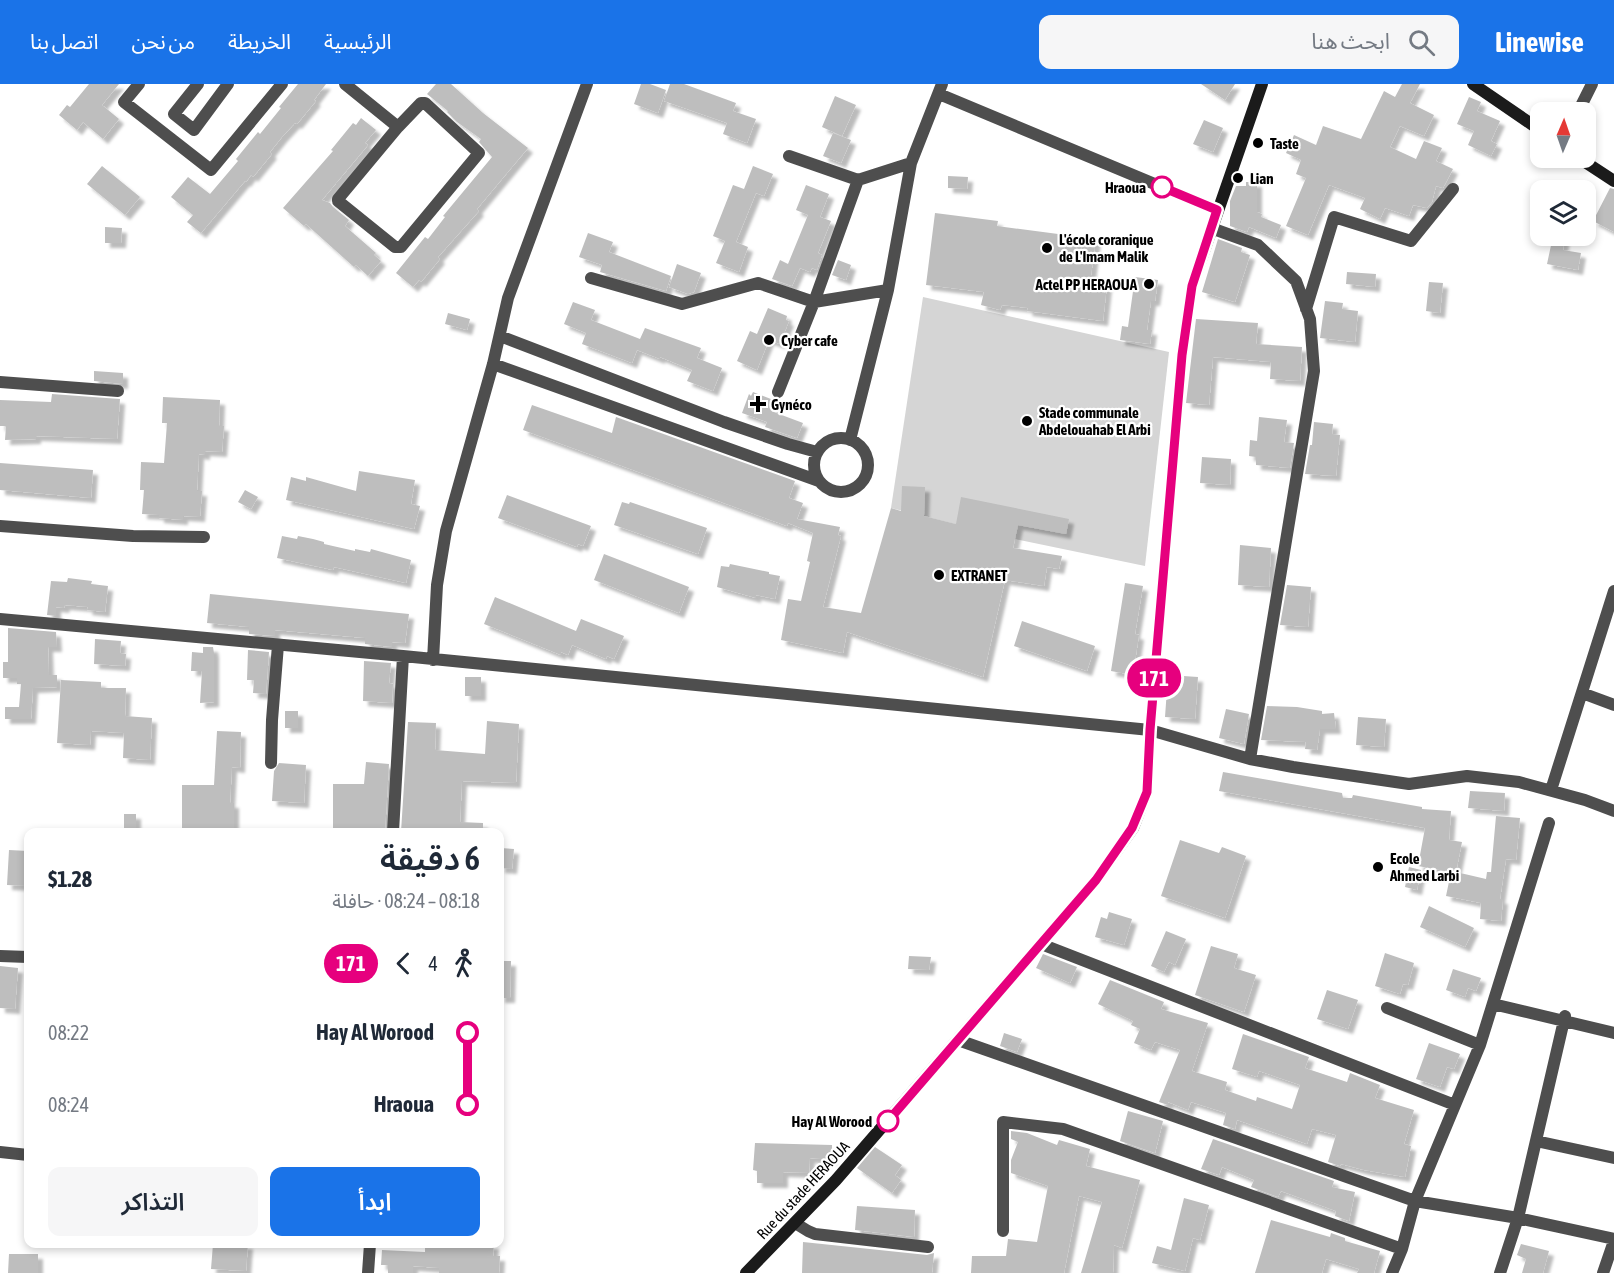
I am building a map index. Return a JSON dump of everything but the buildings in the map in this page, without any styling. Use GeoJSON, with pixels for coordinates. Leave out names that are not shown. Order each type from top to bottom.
{"type":"FeatureCollection","features":[{"type":"Feature","properties":{"kind":"street"},"geometry":{"type":"LineString","coordinates":[[138,84],[124,102],[211,170],[282,84]]}},
{"type":"Feature","properties":{"kind":"street"},"geometry":{"type":"LineString","coordinates":[[198,84],[174,114],[194,130],[228,84]]}},
{"type":"Feature","properties":{"kind":"street"},"geometry":{"type":"LineString","coordinates":[[345,84],[398,127]]}},
{"type":"Feature","properties":{"kind":"street"},"geometry":{"type":"LineString","coordinates":[[433,660],[437,585],[446,531],[493,364],[508,298],[587,84]]}},
{"type":"Feature","properties":{"kind":"street","name":"Rue du stade HERAOUA"},"geometry":{"type":"LineString","coordinates":[[746,1273],[836,1180],[958,1040],[1096,880],[1132,828],[1147,792],[1150,730],[1182,355],[1192,286],[1262,84]]}},
{"type":"Feature","properties":{"kind":"street"},"geometry":{"type":"LineString","coordinates":[[1473,84],[1530,123]]}},
{"type":"Feature","properties":{"kind":"street"},"geometry":{"type":"LineString","coordinates":[[1583,102],[1592,84]]}},
{"type":"Feature","properties":{"kind":"street"},"geometry":{"type":"LineString","coordinates":[[850,440],[888,290],[911,163],[941,89],[1217,210]]}},
{"type":"Feature","properties":{"kind":"street"},"geometry":{"type":"LineString","coordinates":[[421,103],[425,103],[479,153],[401,247],[397,248],[338,199],[398,127],[421,103]]}},
{"type":"Feature","properties":{"kind":"street"},"geometry":{"type":"LineString","coordinates":[[789,156],[858,180],[911,163]]}},
{"type":"Feature","properties":{"kind":"street"},"geometry":{"type":"LineString","coordinates":[[1594,168],[1614,181]]}},
{"type":"Feature","properties":{"kind":"street"},"geometry":{"type":"LineString","coordinates":[[778,392],[814,302],[858,180]]}},
{"type":"Feature","properties":{"kind":"street"},"geometry":{"type":"LineString","coordinates":[[1306,309],[1334,217],[1411,241],[1453,189]]}},
{"type":"Feature","properties":{"kind":"street"},"geometry":{"type":"LineString","coordinates":[[1211,228],[1258,245],[1296,281],[1310,319],[1314,371],[1250,759]]}},
{"type":"Feature","properties":{"kind":"street"},"geometry":{"type":"LineString","coordinates":[[591,278],[682,304],[759,283],[814,302],[888,290]]}},
{"type":"Feature","properties":{"kind":"street"},"geometry":{"type":"LineString","coordinates":[[500,336],[724,422],[817,452]]}},
{"type":"Feature","properties":{"kind":"street"},"geometry":{"type":"LineString","coordinates":[[493,364],[819,481],[831,490],[839,492],[860,484],[867,471],[868,463],[862,449],[850,440],[828,441],[817,452],[814,467],[819,481]]}},
{"type":"Feature","properties":{"kind":"street"},"geometry":{"type":"LineString","coordinates":[[0,382],[118,391]]}},
{"type":"Feature","properties":{"kind":"street"},"geometry":{"type":"LineString","coordinates":[[0,526],[133,536],[204,537]]}},
{"type":"Feature","properties":{"kind":"street"},"geometry":{"type":"LineString","coordinates":[[1551,790],[1613,597]]}},
{"type":"Feature","properties":{"kind":"street"},"geometry":{"type":"LineString","coordinates":[[0,619],[1150,730],[1250,759],[1293,768],[1409,784],[1467,776],[1519,782],[1614,811]]}},
{"type":"Feature","properties":{"kind":"street"},"geometry":{"type":"LineString","coordinates":[[271,763],[278,645]]}},
{"type":"Feature","properties":{"kind":"street"},"geometry":{"type":"LineString","coordinates":[[393,828],[402,656]]}},
{"type":"Feature","properties":{"kind":"street"},"geometry":{"type":"LineString","coordinates":[[1582,693],[1614,705]]}},
{"type":"Feature","properties":{"kind":"street"},"geometry":{"type":"LineString","coordinates":[[1392,1273],[1402,1249],[1415,1201],[1480,1044],[1548,822]]}},
{"type":"Feature","properties":{"kind":"street"},"geometry":{"type":"LineString","coordinates":[[1041,944],[1455,1105]]}},
{"type":"Feature","properties":{"kind":"street"},"geometry":{"type":"LineString","coordinates":[[0,956],[24,957]]}},
{"type":"Feature","properties":{"kind":"street"},"geometry":{"type":"LineString","coordinates":[[1493,1004],[1565,1018],[1614,1032]]}},
{"type":"Feature","properties":{"kind":"street"},"geometry":{"type":"LineString","coordinates":[[1387,1008],[1480,1044]]}},
{"type":"Feature","properties":{"kind":"street"},"geometry":{"type":"LineString","coordinates":[[1500,1273],[1518,1218],[1565,1018]]}},
{"type":"Feature","properties":{"kind":"street"},"geometry":{"type":"LineString","coordinates":[[958,1040],[1415,1201],[1518,1218],[1614,1240],[1603,1273]]}},
{"type":"Feature","properties":{"kind":"street"},"geometry":{"type":"LineString","coordinates":[[1003,1232],[1002,1122],[1063,1129],[1402,1249]]}},
{"type":"Feature","properties":{"kind":"street"},"geometry":{"type":"LineString","coordinates":[[1536,1141],[1614,1158]]}},
{"type":"Feature","properties":{"kind":"street"},"geometry":{"type":"LineString","coordinates":[[0,1152],[24,1155]]}},
{"type":"Feature","properties":{"kind":"street"},"geometry":{"type":"LineString","coordinates":[[795,1222],[815,1234],[928,1247]]}},
{"type":"Feature","properties":{"kind":"street"},"geometry":{"type":"LineString","coordinates":[[368,1273],[370,1248]]}},
{"type":"Feature","properties":{"kind":"shaded area","name":"Stade communale Abdelouahab El Arbi"},"geometry":{"type":"Polygon","coordinates":[[[923,297],[1169,352],[1145,566],[1015,539],[891,508],[923,297]]]}},
{"type":"Feature","properties":{"kind":"bus line","name":"171"},"geometry":{"type":"LineString","coordinates":[[888,1121],[1096,880],[1132,828],[1147,792],[1150,730],[1182,355],[1192,286],[1217,210],[1162,187]]}},
{"type":"Feature","properties":{"kind":"place","name":"Taste"},"geometry":{"type":"Point","coordinates":[1258,143]}},
{"type":"Feature","properties":{"kind":"place","name":"Lian"},"geometry":{"type":"Point","coordinates":[1238,178]}},
{"type":"Feature","properties":{"kind":"place","name":"Hraoua"},"geometry":{"type":"Point","coordinates":[1162,187]}},
{"type":"Feature","properties":{"kind":"place","name":"L'école coranique de L'Imam Malik"},"geometry":{"type":"Point","coordinates":[1047,248]}},
{"type":"Feature","properties":{"kind":"place","name":"Actel PP HERAOUA"},"geometry":{"type":"Point","coordinates":[1149,284]}},
{"type":"Feature","properties":{"kind":"place","name":"Cyber cafe"},"geometry":{"type":"Point","coordinates":[769,340]}},
{"type":"Feature","properties":{"kind":"place","name":"Gynéco"},"geometry":{"type":"Point","coordinates":[758,404]}},
{"type":"Feature","properties":{"kind":"place","name":"Stade communale Abdelouahab El Arbi"},"geometry":{"type":"Point","coordinates":[1027,421]}},
{"type":"Feature","properties":{"kind":"place","name":"EXTRANET"},"geometry":{"type":"Point","coordinates":[939,575]}},
{"type":"Feature","properties":{"kind":"place","name":"Ecole Ahmed Larbi"},"geometry":{"type":"Point","coordinates":[1378,867]}},
{"type":"Feature","properties":{"kind":"place","name":"Hay Al Worood"},"geometry":{"type":"Point","coordinates":[888,1121]}}]}
